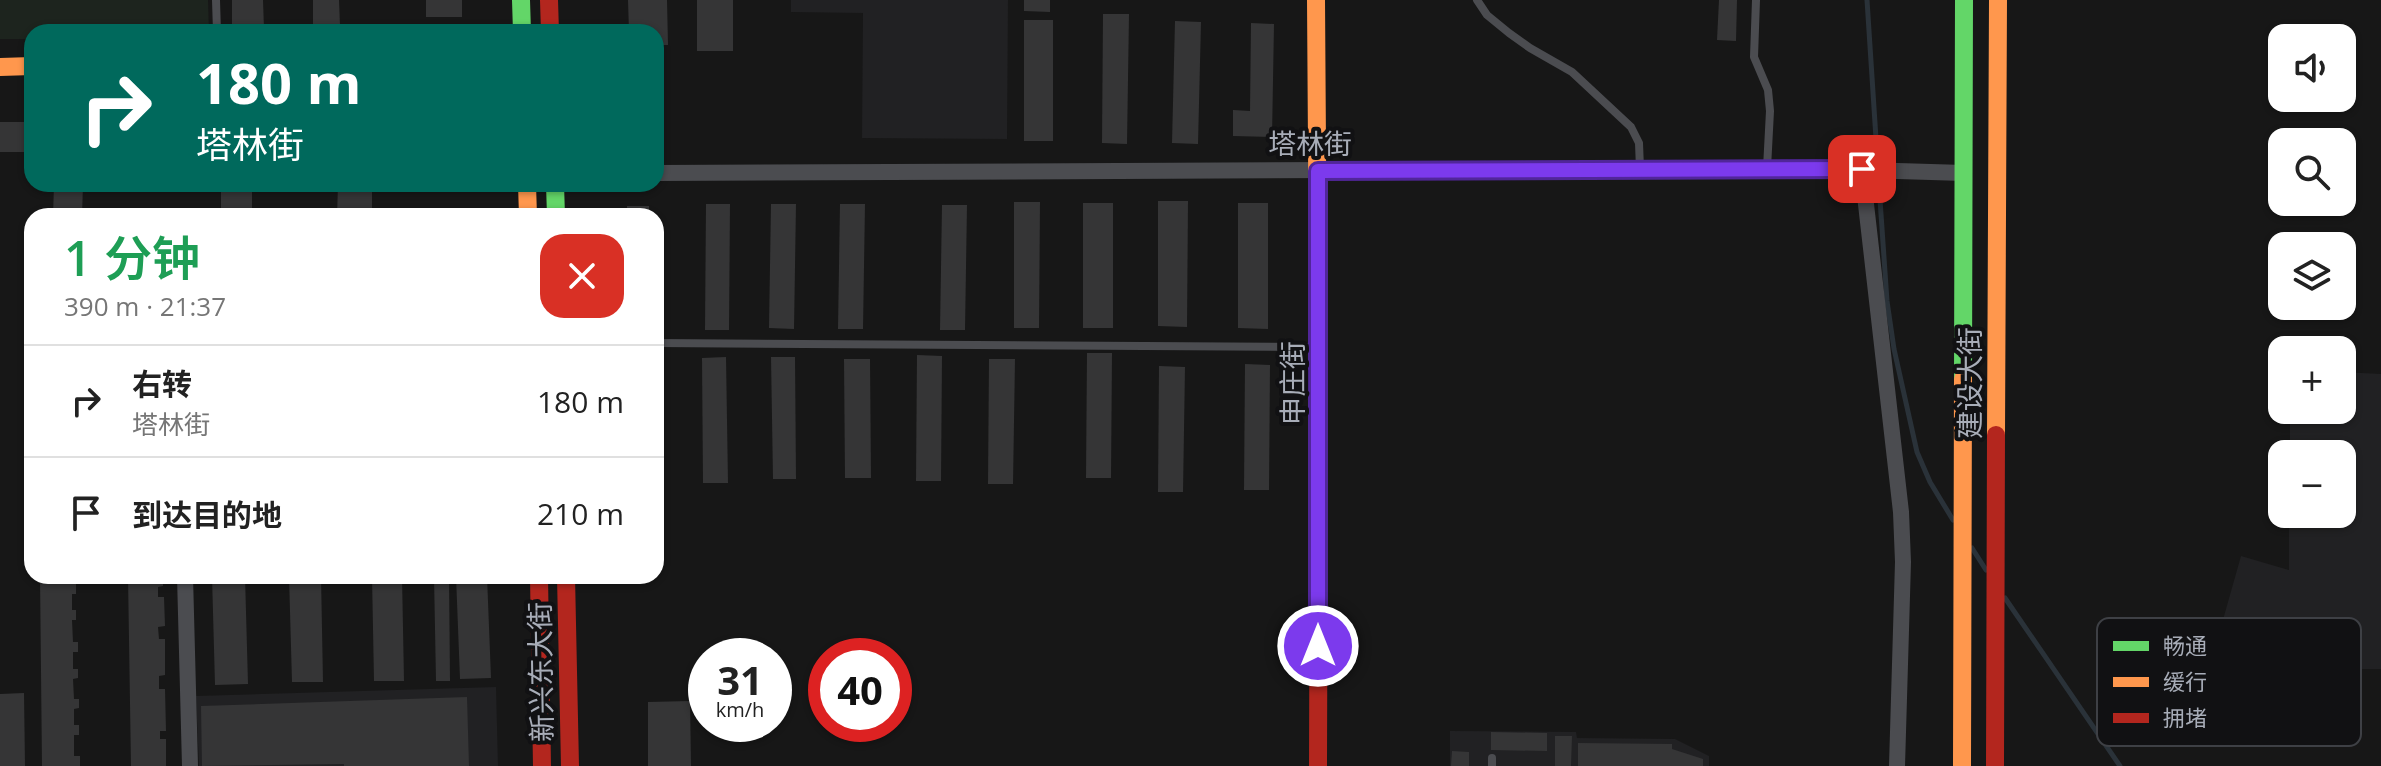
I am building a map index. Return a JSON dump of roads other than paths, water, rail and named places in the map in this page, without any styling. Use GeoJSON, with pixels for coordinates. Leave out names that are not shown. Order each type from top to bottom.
{"type":"FeatureCollection","features":[{"type":"Feature","properties":{"kind":"street"},"geometry":{"type":"LineString","coordinates":[[521,0],[522,24]]}},
{"type":"Feature","properties":{"kind":"street"},"geometry":{"type":"LineString","coordinates":[[549,0],[550,24]]}},
{"type":"Feature","properties":{"kind":"street","name":"申庄街"},"geometry":{"type":"LineString","coordinates":[[1316,0],[1320,347],[1318,766]]}},
{"type":"Feature","properties":{"kind":"street","name":"建设大街"},"geometry":{"type":"LineString","coordinates":[[1962,766],[1964,0]]}},
{"type":"Feature","properties":{"kind":"street","name":"建设大街"},"geometry":{"type":"LineString","coordinates":[[1995,766],[1998,0]]}},
{"type":"Feature","properties":{"kind":"street"},"geometry":{"type":"LineString","coordinates":[[0,67],[24,66]]}},
{"type":"Feature","properties":{"kind":"street"},"geometry":{"type":"LineString","coordinates":[[1862,169],[1901,512],[1903,578],[1897,766]]}},
{"type":"Feature","properties":{"kind":"street","name":"塔林街"},"geometry":{"type":"LineString","coordinates":[[664,173],[1862,169],[1964,173]]}},
{"type":"Feature","properties":{"kind":"street"},"geometry":{"type":"LineString","coordinates":[[185,584],[190,766]]}},
{"type":"Feature","properties":{"kind":"street","name":"新兴东大街"},"geometry":{"type":"LineString","coordinates":[[539,584],[542,766]]}},
{"type":"Feature","properties":{"kind":"street","name":"新兴东大街"},"geometry":{"type":"LineString","coordinates":[[566,584],[570,766]]}},
{"type":"Feature","properties":{"kind":"lane"},"geometry":{"type":"LineString","coordinates":[[216,0],[217,24]]}},
{"type":"Feature","properties":{"kind":"lane"},"geometry":{"type":"LineString","coordinates":[[1477,0],[1487,15],[1530,48],[1572,72],[1631,127],[1639,143],[1640,169]]}},
{"type":"Feature","properties":{"kind":"lane"},"geometry":{"type":"LineString","coordinates":[[1756,0],[1754,57],[1768,90],[1767,169]]}},
{"type":"Feature","properties":{"kind":"lane"},"geometry":{"type":"LineString","coordinates":[[664,343],[1320,347]]}},
{"type":"Feature","properties":{"kind":"waterway"},"geometry":{"type":"LineString","coordinates":[[1867,0],[1877,154]]}},
{"type":"Feature","properties":{"kind":"waterway"},"geometry":{"type":"LineString","coordinates":[[1879,185],[1887,301],[1894,349],[1917,452],[1930,482],[1953,520]]}},
{"type":"Feature","properties":{"kind":"waterway"},"geometry":{"type":"LineString","coordinates":[[1972,548],[1986,570]]}},
{"type":"Feature","properties":{"kind":"waterway"},"geometry":{"type":"LineString","coordinates":[[2005,598],[2097,732]]}},
{"type":"Feature","properties":{"kind":"waterway"},"geometry":{"type":"LineString","coordinates":[[2106,746],[2120,766]]}}]}
